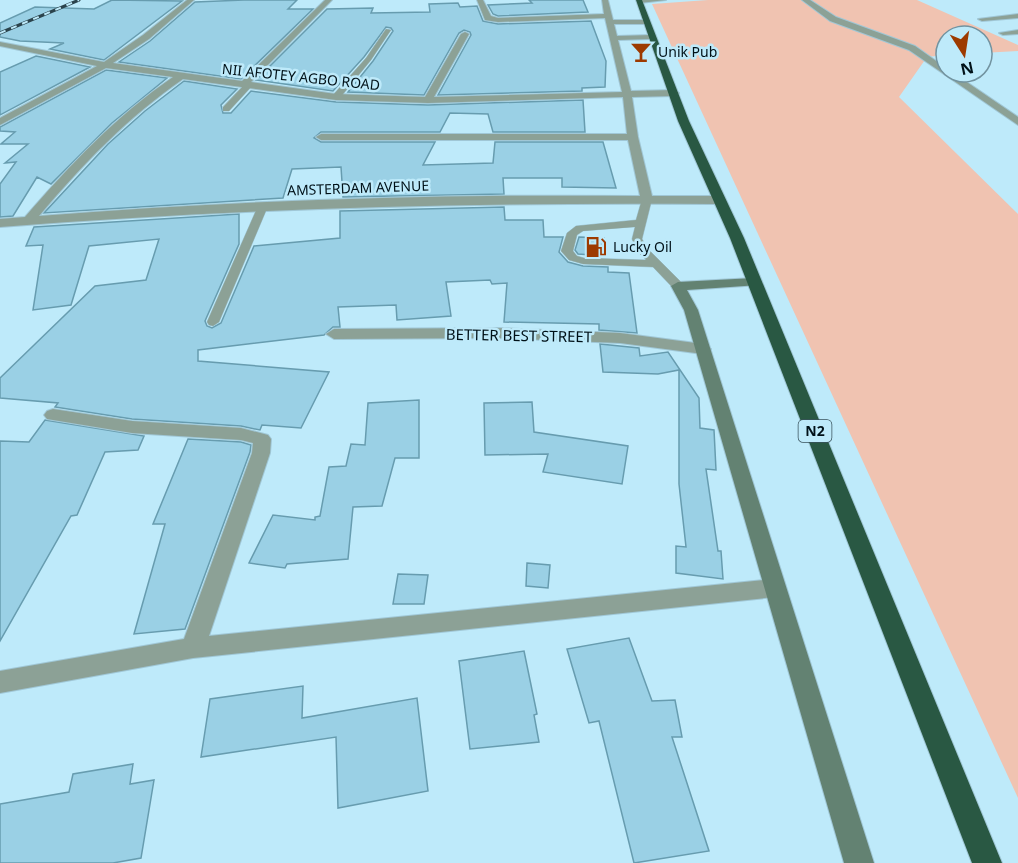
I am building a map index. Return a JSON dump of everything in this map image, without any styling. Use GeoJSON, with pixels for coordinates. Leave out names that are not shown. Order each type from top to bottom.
{"type":"FeatureCollection","features":[{"type":"Feature","properties":{"kind":"highway","name":"N2"},"geometry":{"type":"LineString","coordinates":[[640,1],[648,30],[717,200],[737,238],[987,863]]}},
{"type":"Feature","properties":{"kind":"street"},"geometry":{"type":"LineString","coordinates":[[0,122],[105,65],[146,38],[190,0]]}},
{"type":"Feature","properties":{"kind":"street"},"geometry":{"type":"LineString","coordinates":[[246,86],[329,0]]}},
{"type":"Feature","properties":{"kind":"street"},"geometry":{"type":"LineString","coordinates":[[480,0],[491,20],[609,19],[648,30]]}},
{"type":"Feature","properties":{"kind":"street"},"geometry":{"type":"LineString","coordinates":[[605,0],[627,94],[633,137],[647,199]]}},
{"type":"Feature","properties":{"kind":"street"},"geometry":{"type":"LineString","coordinates":[[640,1],[663,0]]}},
{"type":"Feature","properties":{"kind":"street"},"geometry":{"type":"LineString","coordinates":[[806,0],[833,19],[912,48],[1018,122]]}},
{"type":"Feature","properties":{"kind":"street"},"geometry":{"type":"LineString","coordinates":[[982,19],[1018,16]]}},
{"type":"Feature","properties":{"kind":"street"},"geometry":{"type":"LineString","coordinates":[[615,38],[648,30]]}},
{"type":"Feature","properties":{"kind":"street"},"geometry":{"type":"LineString","coordinates":[[1003,33],[1018,32]]}},
{"type":"Feature","properties":{"kind":"street"},"geometry":{"type":"LineString","coordinates":[[428,100],[465,34]]}},
{"type":"Feature","properties":{"kind":"street","name":"NII AFOTEY AGBO ROAD"},"geometry":{"type":"LineString","coordinates":[[0,44],[105,65],[336,97],[428,100],[674,93]]}},
{"type":"Feature","properties":{"kind":"street"},"geometry":{"type":"LineString","coordinates":[[29,220],[100,140],[117,128],[151,95],[181,76]]}},
{"type":"Feature","properties":{"kind":"street"},"geometry":{"type":"LineString","coordinates":[[321,137],[633,137]]}},
{"type":"Feature","properties":{"kind":"street","name":"AMSTERDAM AVENUE"},"geometry":{"type":"LineString","coordinates":[[0,223],[263,206],[392,202],[717,200]]}},
{"type":"Feature","properties":{"kind":"street"},"geometry":{"type":"LineString","coordinates":[[754,282],[678,286],[691,310],[859,863]]}},
{"type":"Feature","properties":{"kind":"street","name":"BETTER BEST STREET"},"geometry":{"type":"LineString","coordinates":[[334,334],[496,333],[620,338],[703,349]]}},
{"type":"Feature","properties":{"kind":"street"},"geometry":{"type":"LineString","coordinates":[[53,415],[132,427],[241,434],[262,439],[261,453],[193,648]]}},
{"type":"Feature","properties":{"kind":"street"},"geometry":{"type":"LineString","coordinates":[[0,682],[193,648],[775,588]]}},
{"type":"Feature","properties":{"kind":"lane"},"geometry":{"type":"LineString","coordinates":[[336,97],[369,59],[388,30]]}},
{"type":"Feature","properties":{"kind":"lane"},"geometry":{"type":"LineString","coordinates":[[226,109],[246,86]]}},
{"type":"Feature","properties":{"kind":"lane"},"geometry":{"type":"LineString","coordinates":[[647,199],[637,239],[643,251],[678,286]]}},
{"type":"Feature","properties":{"kind":"lane"},"geometry":{"type":"LineString","coordinates":[[213,322],[263,206]]}},
{"type":"Feature","properties":{"kind":"lane"},"geometry":{"type":"LineString","coordinates":[[641,223],[580,228],[572,233],[567,251],[573,258],[583,261],[657,264]]}},
{"type":"Feature","properties":{"kind":"shaded area"},"geometry":{"type":"Polygon","coordinates":[[[708,0],[917,0],[971,24],[934,24],[934,56],[927,57],[899,97],[1018,214],[1018,798],[652,4],[708,0]]]}},
{"type":"Feature","properties":{"kind":"shaded area"},"geometry":{"type":"Polygon","coordinates":[[[994,34],[1018,45],[1018,51],[994,52],[994,34]]]}},
{"type":"Feature","properties":{"kind":"building"},"geometry":{"type":"Polygon","coordinates":[[[112,0],[182,1],[104,60],[50,49],[64,43],[20,41],[0,37],[0,23],[35,7],[94,9],[112,0]]]}},
{"type":"Feature","properties":{"kind":"building"},"geometry":{"type":"Polygon","coordinates":[[[297,0],[288,9],[313,9],[241,79],[119,62],[150,41],[195,2],[297,0]]]}},
{"type":"Feature","properties":{"kind":"building"},"geometry":{"type":"Polygon","coordinates":[[[529,0],[583,0],[588,12],[498,16],[493,14],[488,5],[532,3],[529,0]]]}},
{"type":"Feature","properties":{"kind":"building"},"geometry":{"type":"Polygon","coordinates":[[[458,3],[460,7],[477,6],[483,21],[498,24],[591,21],[606,61],[605,87],[582,88],[582,91],[438,95],[471,35],[470,32],[464,30],[459,33],[424,95],[348,92],[393,31],[386,27],[364,57],[333,91],[256,80],[327,9],[373,8],[371,13],[430,12],[429,4],[458,3]]]}},
{"type":"Feature","properties":{"kind":"building"},"geometry":{"type":"Polygon","coordinates":[[[36,56],[90,67],[0,115],[0,72],[36,56]]]}},
{"type":"Feature","properties":{"kind":"building"},"geometry":{"type":"Polygon","coordinates":[[[106,70],[167,78],[112,123],[51,184],[37,177],[13,216],[0,217],[0,184],[16,162],[5,163],[28,144],[1,144],[15,132],[0,131],[0,127],[106,70]]]}},
{"type":"Feature","properties":{"kind":"building"},"geometry":{"type":"Polygon","coordinates":[[[184,81],[237,89],[221,105],[223,113],[231,113],[251,91],[336,102],[428,105],[583,100],[585,132],[493,132],[488,114],[450,113],[440,132],[321,132],[314,138],[321,142],[435,142],[423,165],[493,163],[495,142],[603,142],[616,188],[562,187],[562,178],[503,178],[504,194],[343,197],[341,167],[292,169],[283,198],[44,213],[108,144],[184,81]]]}},
{"type":"Feature","properties":{"kind":"building"},"geometry":{"type":"Polygon","coordinates":[[[504,207],[505,220],[543,220],[544,237],[563,237],[559,252],[568,262],[583,266],[608,267],[608,272],[629,273],[637,333],[599,330],[599,324],[504,322],[507,283],[492,284],[490,280],[446,282],[451,316],[397,320],[396,305],[338,307],[340,327],[333,327],[324,335],[198,350],[198,361],[329,372],[301,428],[262,425],[260,430],[241,426],[132,419],[55,407],[58,403],[0,398],[0,378],[95,286],[146,280],[159,239],[89,246],[71,305],[33,310],[43,245],[26,246],[34,227],[239,214],[239,244],[205,321],[207,326],[212,328],[221,323],[254,246],[340,238],[340,211],[504,207]]]}},
{"type":"Feature","properties":{"kind":"building"},"geometry":{"type":"Polygon","coordinates":[[[579,237],[604,238],[606,256],[578,254],[575,250],[579,237]]]}},
{"type":"Feature","properties":{"kind":"building"},"geometry":{"type":"Polygon","coordinates":[[[600,344],[639,348],[640,356],[668,352],[699,398],[700,428],[714,430],[716,470],[706,469],[718,551],[721,551],[723,579],[676,573],[676,546],[686,547],[679,484],[679,370],[658,374],[603,372],[600,344]]]}},
{"type":"Feature","properties":{"kind":"building"},"geometry":{"type":"Polygon","coordinates":[[[419,400],[419,458],[395,458],[382,506],[353,507],[348,559],[287,564],[285,568],[249,563],[273,515],[315,520],[315,517],[320,516],[329,467],[346,466],[351,444],[365,445],[368,403],[419,400]]]}},
{"type":"Feature","properties":{"kind":"building"},"geometry":{"type":"Polygon","coordinates":[[[532,402],[534,432],[628,446],[622,484],[543,472],[548,454],[485,455],[484,403],[532,402]]]}},
{"type":"Feature","properties":{"kind":"building"},"geometry":{"type":"Polygon","coordinates":[[[45,420],[144,436],[138,450],[105,452],[77,515],[71,516],[0,641],[0,441],[29,442],[45,420]]]}},
{"type":"Feature","properties":{"kind":"building"},"geometry":{"type":"Polygon","coordinates":[[[188,439],[241,442],[251,445],[250,452],[185,629],[134,634],[165,524],[153,524],[188,439]]]}},
{"type":"Feature","properties":{"kind":"building"},"geometry":{"type":"Polygon","coordinates":[[[527,563],[550,565],[548,588],[526,586],[527,563]]]}},
{"type":"Feature","properties":{"kind":"building"},"geometry":{"type":"Polygon","coordinates":[[[398,574],[428,575],[424,604],[393,604],[398,574]]]}},
{"type":"Feature","properties":{"kind":"building"},"geometry":{"type":"Polygon","coordinates":[[[629,638],[652,701],[675,700],[682,737],[672,737],[709,851],[634,863],[599,721],[589,723],[567,649],[629,638]]]}},
{"type":"Feature","properties":{"kind":"building"},"geometry":{"type":"Polygon","coordinates":[[[524,651],[537,714],[534,715],[539,742],[470,749],[459,661],[524,651]]]}},
{"type":"Feature","properties":{"kind":"building"},"geometry":{"type":"Polygon","coordinates":[[[303,686],[302,718],[417,698],[428,791],[338,808],[336,737],[201,757],[210,699],[303,686]]]}},
{"type":"Feature","properties":{"kind":"building"},"geometry":{"type":"Polygon","coordinates":[[[133,764],[130,784],[154,780],[141,858],[113,863],[0,863],[0,804],[69,792],[73,774],[133,764]]]}},
{"type":"Feature","properties":{"kind":"railway"},"geometry":{"type":"LineString","coordinates":[[0,33],[79,0]]}},
{"type":"Feature","properties":{"kind":"place","name":"Unik Pub"},"geometry":{"type":"Point","coordinates":[641,52]}},
{"type":"Feature","properties":{"kind":"place","name":"Lucky Oil"},"geometry":{"type":"Point","coordinates":[596,247]}}]}
